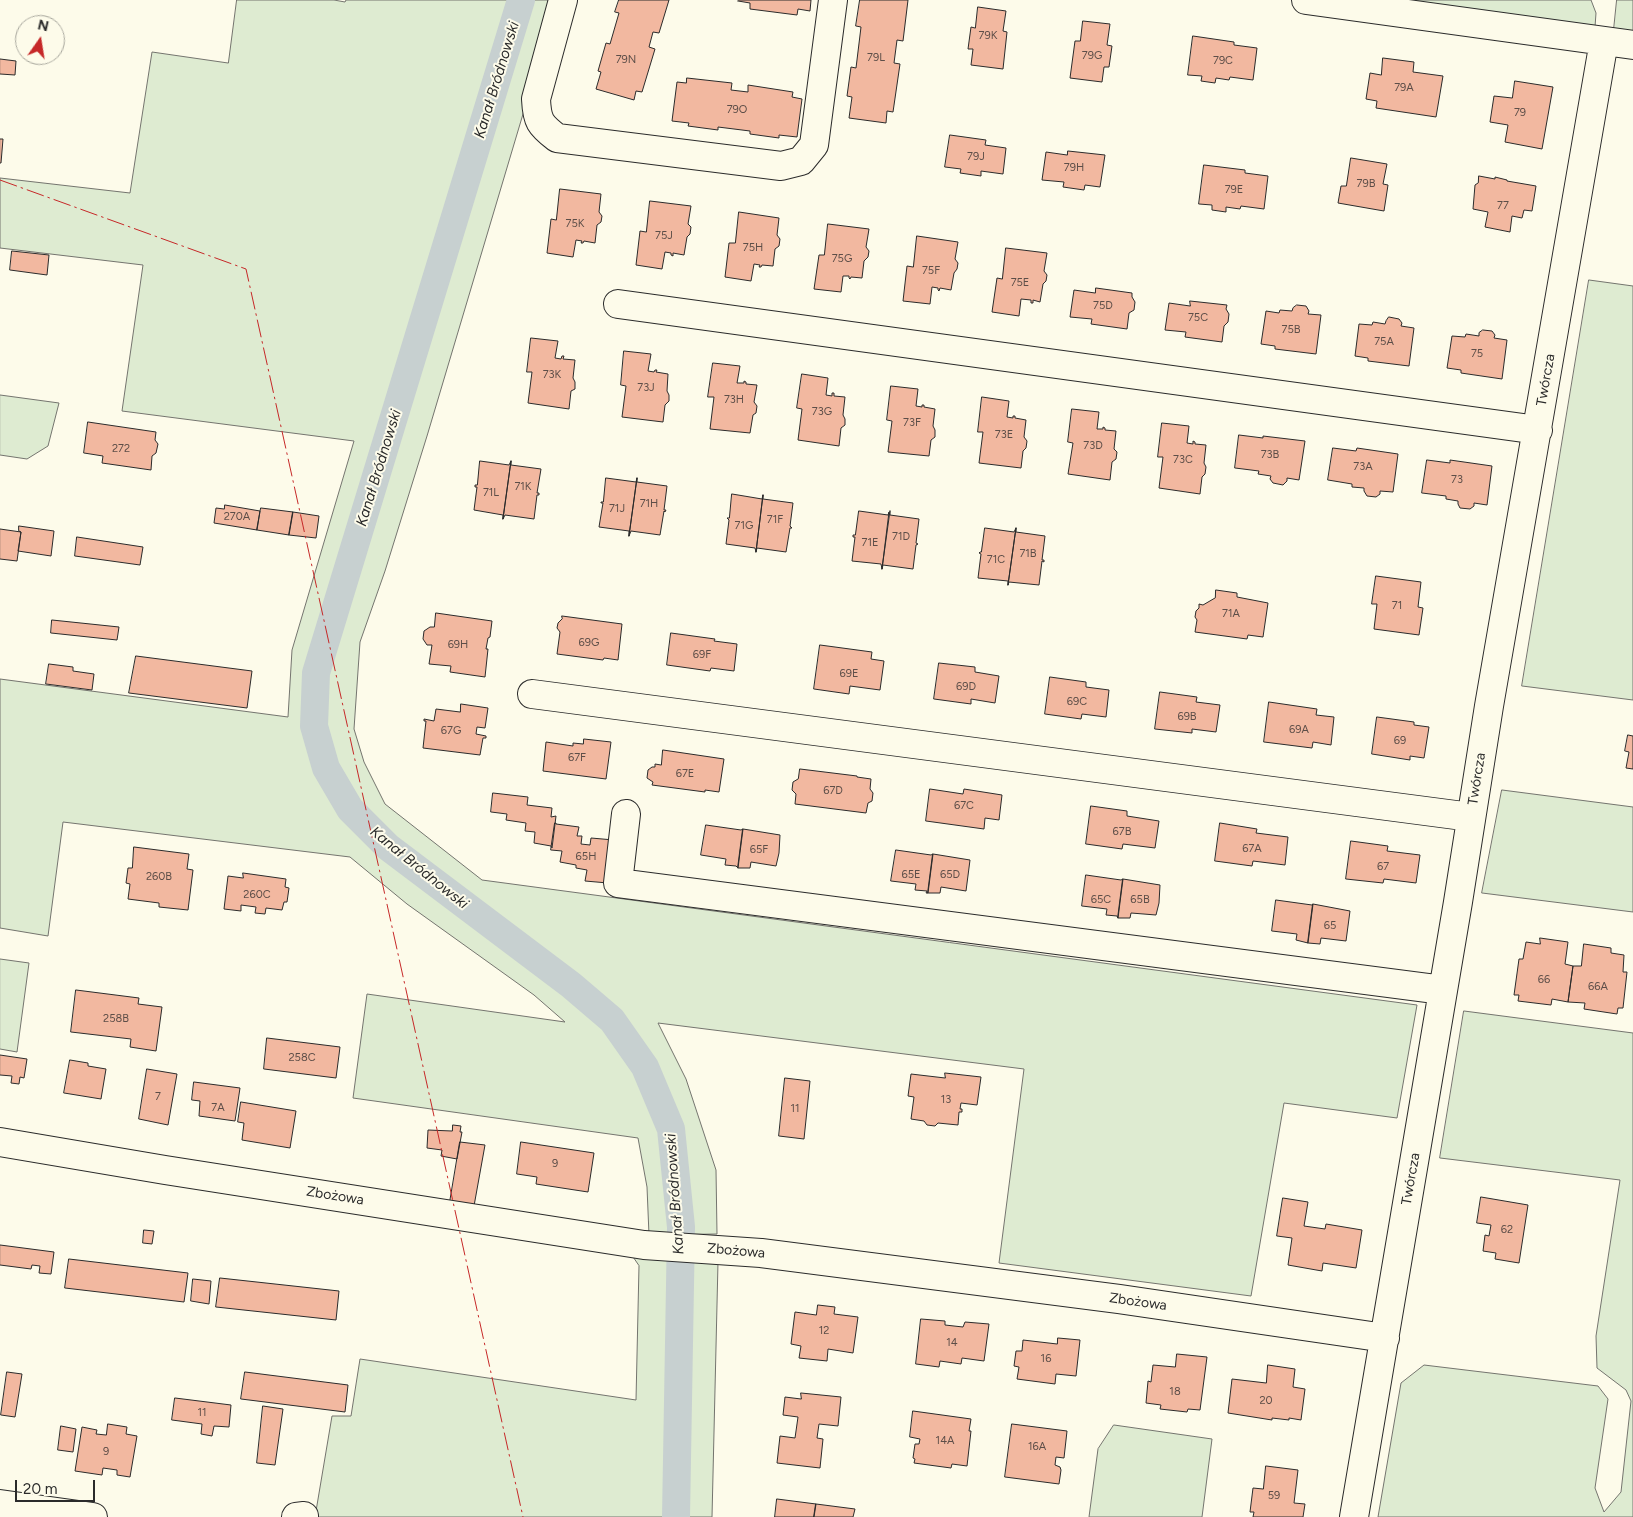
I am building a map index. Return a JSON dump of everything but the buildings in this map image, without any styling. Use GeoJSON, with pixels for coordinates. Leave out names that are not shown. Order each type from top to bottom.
{"type":"FeatureCollection","features":[{"type":"Feature","properties":{"kind":"street"},"geometry":{"type":"LineString","coordinates":[[563,0],[536,100],[537,115],[542,126],[557,138],[781,166],[802,161],[814,145],[833,0]]}},
{"type":"Feature","properties":{"kind":"street"},"geometry":{"type":"LineString","coordinates":[[1306,0],[1633,45]]}},
{"type":"Feature","properties":{"kind":"street","name":"Twórcza"},"geometry":{"type":"LineString","coordinates":[[1354,1517],[1471,817],[1604,42]]}},
{"type":"Feature","properties":{"kind":"street"},"geometry":{"type":"LineString","coordinates":[[618,304],[1538,430]]}},
{"type":"Feature","properties":{"kind":"street"},"geometry":{"type":"LineString","coordinates":[[532,694],[1471,817]]}},
{"type":"Feature","properties":{"kind":"street"},"geometry":{"type":"LineString","coordinates":[[626,814],[618,884],[1443,990]]}},
{"type":"Feature","properties":{"kind":"street","name":"Zbożowa"},"geometry":{"type":"LineString","coordinates":[[0,1142],[644,1245],[761,1253],[1119,1299],[1384,1338]]}},
{"type":"Feature","properties":{"kind":"street"},"geometry":{"type":"LineString","coordinates":[[0,1504],[93,1517]]}},
{"type":"Feature","properties":{"kind":"street"},"geometry":{"type":"LineString","coordinates":[[296,1517],[304,1516]]}},
{"type":"Feature","properties":{"kind":"green space"},"geometry":{"type":"Polygon","coordinates":[[[237,0],[334,0],[345,2],[346,0],[557,0],[427,436],[385,571],[360,642],[354,729],[364,762],[385,804],[482,880],[1417,1005],[1397,1118],[1284,1103],[1251,1296],[999,1263],[1024,1069],[658,1023],[686,1079],[716,1170],[717,1234],[649,1235],[647,1187],[638,1138],[353,1098],[367,994],[565,1022],[534,995],[407,904],[350,857],[63,822],[48,936],[0,928],[0,679],[288,717],[292,650],[354,441],[122,411],[143,265],[0,248],[0,178],[130,193],[152,52],[228,63],[237,0]]]}},
{"type":"Feature","properties":{"kind":"green space"},"geometry":{"type":"Polygon","coordinates":[[[1384,0],[1591,0],[1596,13],[1595,27],[1384,0]]]}},
{"type":"Feature","properties":{"kind":"green space"},"geometry":{"type":"Polygon","coordinates":[[[1617,0],[1633,0],[1633,31],[1614,29],[1617,0]]]}},
{"type":"Feature","properties":{"kind":"green space"},"geometry":{"type":"Polygon","coordinates":[[[1589,280],[1633,286],[1633,700],[1522,686],[1589,280]]]}},
{"type":"Feature","properties":{"kind":"green space"},"geometry":{"type":"Polygon","coordinates":[[[0,395],[59,403],[48,446],[27,459],[0,455],[0,395]]]}},
{"type":"Feature","properties":{"kind":"green space"},"geometry":{"type":"Polygon","coordinates":[[[1502,790],[1633,807],[1633,912],[1482,893],[1502,790]]]}},
{"type":"Feature","properties":{"kind":"green space"},"geometry":{"type":"Polygon","coordinates":[[[0,959],[29,963],[17,1052],[0,1049],[0,959]]]}},
{"type":"Feature","properties":{"kind":"green space"},"geometry":{"type":"Polygon","coordinates":[[[1464,1011],[1633,1033],[1633,1517],[1378,1517],[1401,1383],[1424,1365],[1598,1386],[1608,1399],[1595,1488],[1604,1512],[1621,1492],[1631,1401],[1626,1390],[1597,1368],[1596,1336],[1620,1180],[1440,1158],[1464,1011]]]}},
{"type":"Feature","properties":{"kind":"green space"},"geometry":{"type":"Polygon","coordinates":[[[630,1252],[718,1262],[712,1517],[315,1517],[332,1416],[351,1416],[360,1359],[636,1400],[639,1266],[630,1252]]]}},
{"type":"Feature","properties":{"kind":"green space"},"geometry":{"type":"Polygon","coordinates":[[[1114,1425],[1212,1439],[1202,1517],[1089,1517],[1098,1449],[1114,1425]]]}},
{"type":"Feature","properties":{"kind":"waterway","name":"Kanał Bródnowski"},"geometry":{"type":"LineString","coordinates":[[521,0],[316,673],[314,726],[326,768],[350,809],[388,847],[571,985],[612,1020],[645,1067],[671,1129],[681,1227],[676,1517]]}},
{"type":"Feature","properties":{"kind":"power"},"geometry":{"type":"LineString","coordinates":[[0,180],[246,269],[523,1517]]}}]}
